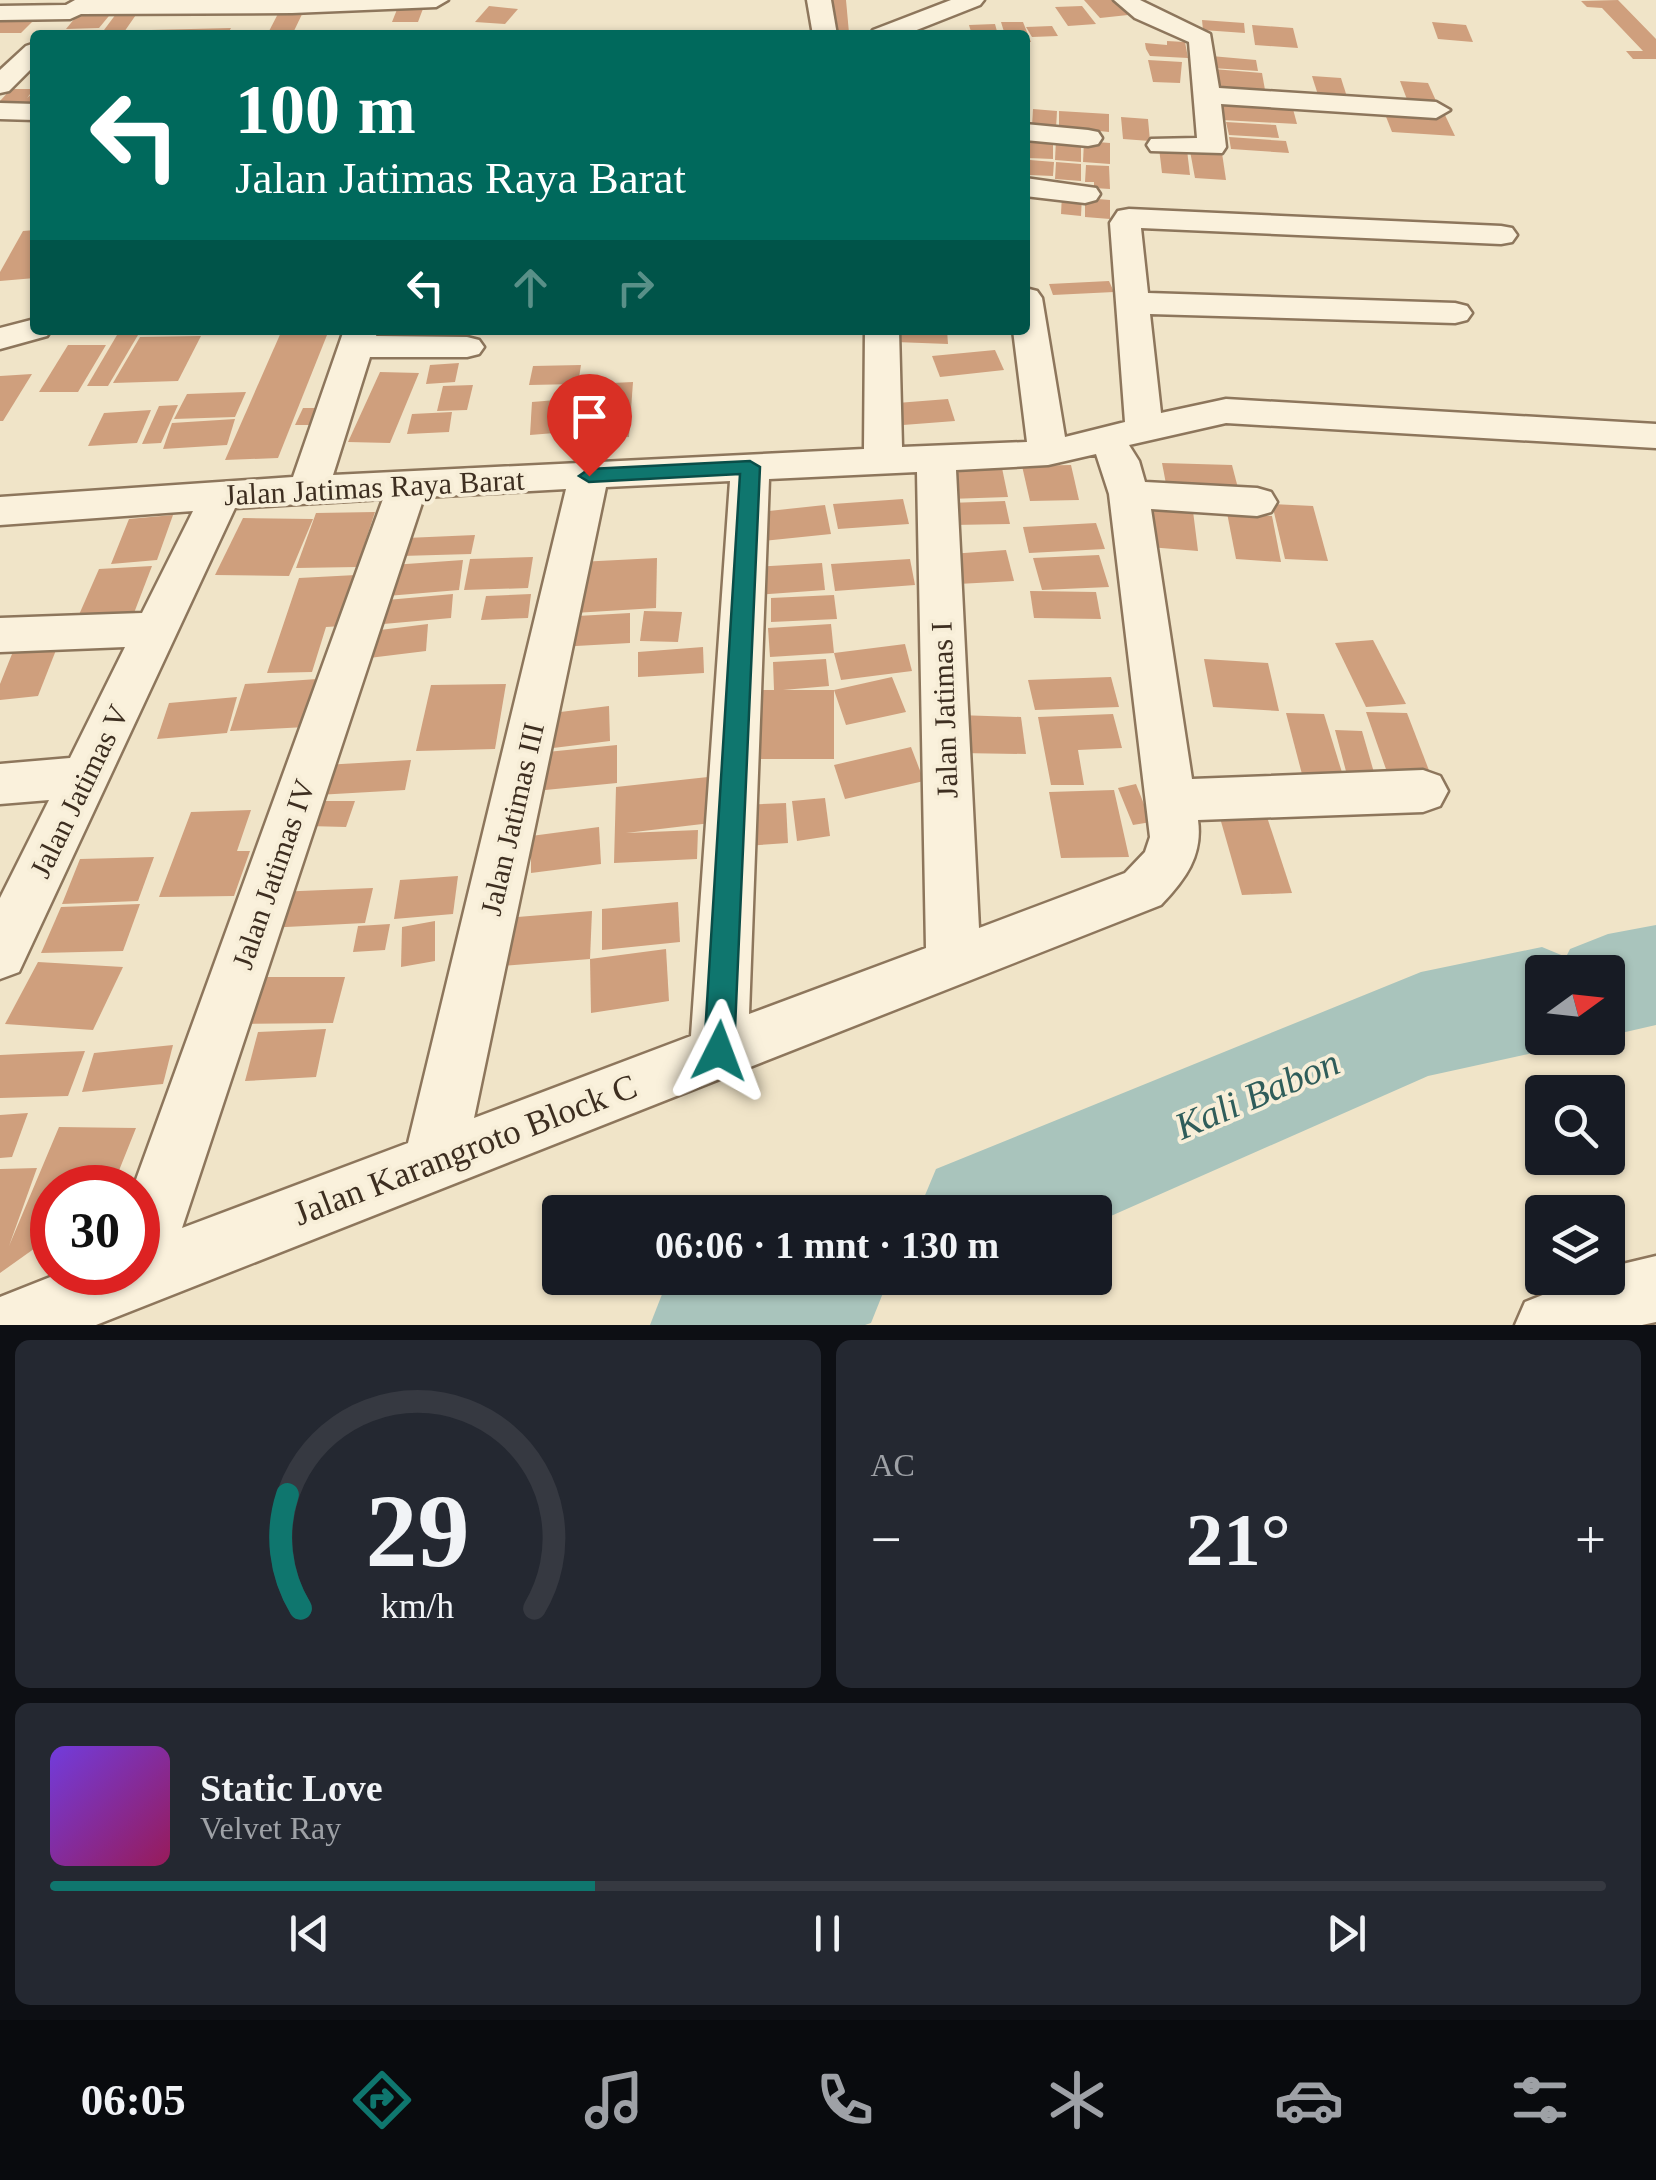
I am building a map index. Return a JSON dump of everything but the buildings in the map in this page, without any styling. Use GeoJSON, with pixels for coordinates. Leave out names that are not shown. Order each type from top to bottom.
{"type":"FeatureCollection","features":[{"type":"Feature","properties":{"kind":"street"},"geometry":{"type":"LineString","coordinates":[[0,13],[76,6],[436,0]]}},
{"type":"Feature","properties":{"kind":"street"},"geometry":{"type":"LineString","coordinates":[[819,0],[824,30]]}},
{"type":"Feature","properties":{"kind":"street"},"geometry":{"type":"LineString","coordinates":[[931,26],[972,0]]}},
{"type":"Feature","properties":{"kind":"street"},"geometry":{"type":"LineString","coordinates":[[1126,0],[1142,15],[1190,30],[1201,39],[1212,147],[1162,145]]}},
{"type":"Feature","properties":{"kind":"street"},"geometry":{"type":"LineString","coordinates":[[355,30],[368,4]]}},
{"type":"Feature","properties":{"kind":"street"},"geometry":{"type":"LineString","coordinates":[[54,30],[76,6]]}},
{"type":"Feature","properties":{"kind":"street"},"geometry":{"type":"LineString","coordinates":[[0,85],[24,59]]}},
{"type":"Feature","properties":{"kind":"street"},"geometry":{"type":"LineString","coordinates":[[1208,95],[1436,110]]}},
{"type":"Feature","properties":{"kind":"street"},"geometry":{"type":"LineString","coordinates":[[0,111],[30,112]]}},
{"type":"Feature","properties":{"kind":"street"},"geometry":{"type":"LineString","coordinates":[[1030,132],[1088,138]]}},
{"type":"Feature","properties":{"kind":"street"},"geometry":{"type":"LineString","coordinates":[[1030,188],[1085,194]]}},
{"type":"Feature","properties":{"kind":"street"},"geometry":{"type":"LineString","coordinates":[[1423,791],[1172,800],[1120,461],[1126,436],[1134,302],[1125,223],[1135,216],[1501,235]]}},
{"type":"Feature","properties":{"kind":"street"},"geometry":{"type":"LineString","coordinates":[[1134,302],[1455,313]]}},
{"type":"Feature","properties":{"kind":"street"},"geometry":{"type":"LineString","coordinates":[[0,339],[30,330]]}},
{"type":"Feature","properties":{"kind":"street"},"geometry":{"type":"LineString","coordinates":[[1030,332],[1048,453]]}},
{"type":"Feature","properties":{"kind":"street"},"geometry":{"type":"LineString","coordinates":[[882,335],[883,460]]}},
{"type":"Feature","properties":{"kind":"street"},"geometry":{"type":"LineString","coordinates":[[309,490],[358,338],[466,347]]}},
{"type":"Feature","properties":{"kind":"street","name":"Jalan Jatimas Raya Barat"},"geometry":{"type":"LineString","coordinates":[[0,511],[309,490],[1048,453],[1126,436],[1191,416],[1226,411],[1656,436]]}},
{"type":"Feature","properties":{"kind":"street","name":"Jalan Jatimas I"},"geometry":{"type":"LineString","coordinates":[[936,461],[953,960]]}},
{"type":"Feature","properties":{"kind":"street"},"geometry":{"type":"LineString","coordinates":[[719,1051],[750,467]]}},
{"type":"Feature","properties":{"kind":"street","name":"Jalan Jatimas III"},"geometry":{"type":"LineString","coordinates":[[434,1162],[589,476]]}},
{"type":"Feature","properties":{"kind":"street","name":"Jalan Jatimas IV"},"geometry":{"type":"LineString","coordinates":[[160,1200],[408,485]]}},
{"type":"Feature","properties":{"kind":"street"},"geometry":{"type":"LineString","coordinates":[[1128,494],[1257,502]]}},
{"type":"Feature","properties":{"kind":"street","name":"Jalan Jatimas V"},"geometry":{"type":"LineString","coordinates":[[0,954],[160,629],[220,495]]}},
{"type":"Feature","properties":{"kind":"street"},"geometry":{"type":"LineString","coordinates":[[0,635],[160,629]]}},
{"type":"Feature","properties":{"kind":"street"},"geometry":{"type":"LineString","coordinates":[[0,784],[85,778]]}},
{"type":"Feature","properties":{"kind":"street","name":"Jalan Karangroto Block C"},"geometry":{"type":"LineString","coordinates":[[160,1263],[434,1162],[1143,889],[1167,864],[1175,837],[1172,800]]}},
{"type":"Feature","properties":{"kind":"street"},"geometry":{"type":"LineString","coordinates":[[1548,1325],[1614,1299],[1656,1289]]}},
{"type":"Feature","properties":{"kind":"street","name":"Jalan Karangroto Block C"},"geometry":{"type":"LineString","coordinates":[[12,1325],[82,1295]]}},
{"type":"Feature","properties":{"kind":"waterway","name":"Kali Babon"},"geometry":{"type":"LineString","coordinates":[[1625,981],[1656,975]]}},
{"type":"Feature","properties":{"kind":"waterway","name":"Kali Babon"},"geometry":{"type":"LineString","coordinates":[[1019,1195],[1421,1025],[1525,1003]]}},
{"type":"Feature","properties":{"kind":"waterway","name":"Kali Babon"},"geometry":{"type":"LineString","coordinates":[[714,1325],[785,1295]]}},
{"type":"Feature","properties":{"kind":"route"},"geometry":{"type":"LineString","coordinates":[[589,476],[750,467],[719,1051]]}}]}
